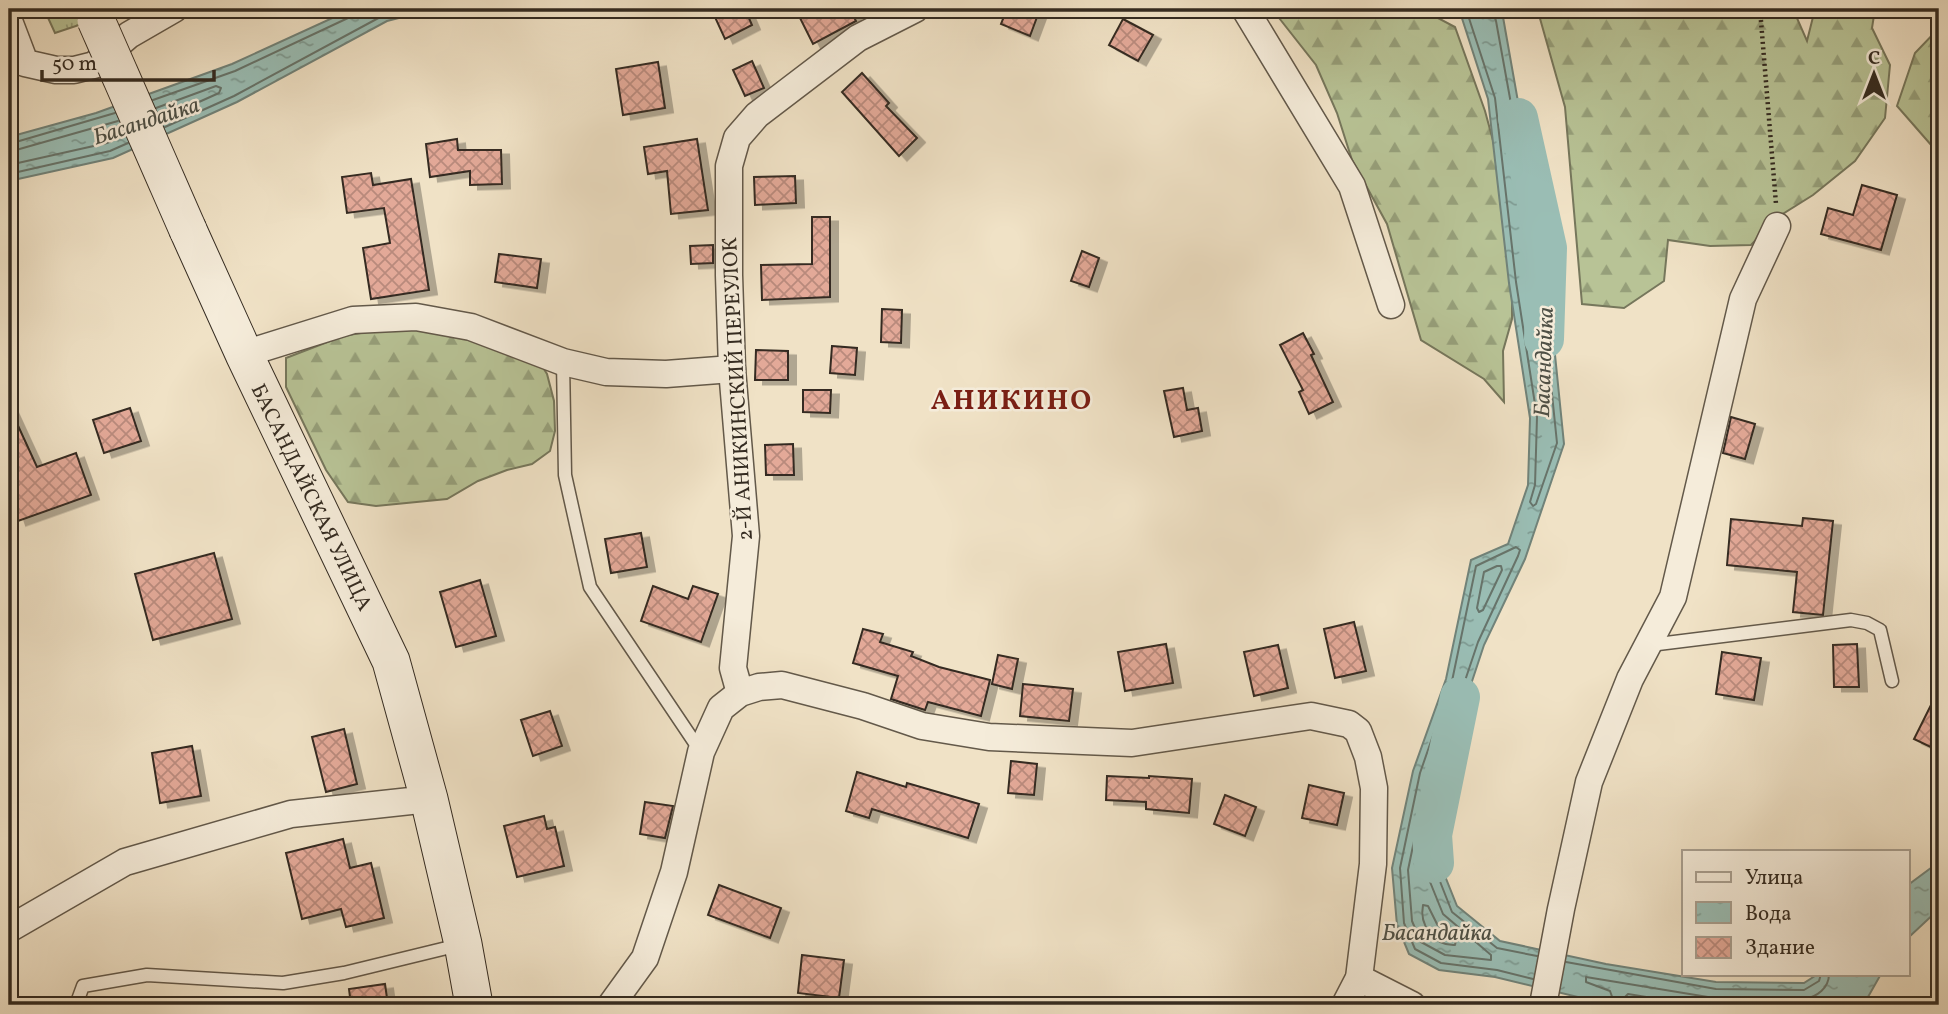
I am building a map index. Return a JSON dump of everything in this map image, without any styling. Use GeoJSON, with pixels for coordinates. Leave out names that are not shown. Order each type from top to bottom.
{"type":"FeatureCollection","features":[{"type":"Feature","properties":{"kind":"street"},"geometry":{"type":"LineString","coordinates":[[9,21],[17,65],[74,70],[94,65],[129,35],[174,9]]}},
{"type":"Feature","properties":{"kind":"street","name":"2-Й АНИКИНСКИЙ ПЕРЕУЛОК"},"geometry":{"type":"LineString","coordinates":[[740,693],[733,668],[746,536],[732,369],[729,166],[737,138],[757,114],[858,38],[915,9]]}},
{"type":"Feature","properties":{"kind":"street"},"geometry":{"type":"LineString","coordinates":[[1245,9],[1352,186],[1391,305]]}},
{"type":"Feature","properties":{"kind":"street","name":"БАСАНДАЙСКАЯ УЛИЦА"},"geometry":{"type":"LineString","coordinates":[[93,14],[244,354],[391,662],[429,799],[463,944],[474,1005]]}},
{"type":"Feature","properties":{"kind":"street"},"geometry":{"type":"LineString","coordinates":[[1543,1005],[1589,782],[1630,679],[1673,597],[1743,299],[1777,226]]}},
{"type":"Feature","properties":{"kind":"street"},"geometry":{"type":"LineString","coordinates":[[244,354],[353,320],[416,317],[471,327],[564,362],[606,372],[666,374],[732,369]]}},
{"type":"Feature","properties":{"kind":"street"},"geometry":{"type":"LineString","coordinates":[[611,1005],[645,958],[674,872],[701,752],[721,708],[740,693],[759,687],[782,685],[863,706],[922,726],[1002,737],[1132,743],[1311,716],[1349,724],[1358,731],[1368,757],[1374,788],[1373,864],[1359,978],[1345,1005]]}},
{"type":"Feature","properties":{"kind":"street"},"geometry":{"type":"LineString","coordinates":[[9,929],[125,862],[291,814],[429,799]]}},
{"type":"Feature","properties":{"kind":"street"},"geometry":{"type":"LineString","coordinates":[[1359,978],[1412,1005]]}},
{"type":"Feature","properties":{"kind":"lane"},"geometry":{"type":"LineString","coordinates":[[564,362],[565,475],[590,587],[701,752]]}},
{"type":"Feature","properties":{"kind":"lane"},"geometry":{"type":"LineString","coordinates":[[1650,645],[1851,620],[1867,622],[1880,630],[1892,681]]}},
{"type":"Feature","properties":{"kind":"lane"},"geometry":{"type":"LineString","coordinates":[[76,1005],[83,986],[147,975],[283,983],[344,973],[463,944]]}},
{"type":"Feature","properties":{"kind":"path"},"geometry":{"type":"LineString","coordinates":[[1759,9],[1777,226]]}},
{"type":"Feature","properties":{"kind":"path"},"geometry":{"type":"LineString","coordinates":[[1761,16],[1780,9]]}},
{"type":"Feature","properties":{"kind":"green space"},"geometry":{"type":"Polygon","coordinates":[[[44,9],[71,9],[82,24],[55,33],[44,9]]]}},
{"type":"Feature","properties":{"kind":"green space"},"geometry":{"type":"Polygon","coordinates":[[[1272,9],[1421,9],[1455,27],[1485,111],[1501,170],[1512,238],[1512,319],[1503,351],[1504,402],[1484,379],[1421,340],[1387,224],[1352,160],[1337,113],[1316,65],[1272,9]]]}},
{"type":"Feature","properties":{"kind":"green space"},"geometry":{"type":"Polygon","coordinates":[[[1534,9],[1793,9],[1807,41],[1815,9],[1875,9],[1872,28],[1890,65],[1885,118],[1855,161],[1813,195],[1778,217],[1751,245],[1710,246],[1668,240],[1664,281],[1624,308],[1582,304],[1565,107],[1539,15],[1534,9]]]}},
{"type":"Feature","properties":{"kind":"green space"},"geometry":{"type":"Polygon","coordinates":[[[1939,28],[1939,154],[1897,106],[1915,53],[1939,28]]]}},
{"type":"Feature","properties":{"kind":"green space"},"geometry":{"type":"Polygon","coordinates":[[[402,326],[534,353],[547,374],[554,401],[555,431],[550,451],[532,464],[478,481],[447,499],[376,506],[348,502],[326,470],[286,387],[286,358],[343,336],[402,326]]]}},
{"type":"Feature","properties":{"kind":"water","name":"Басандайка"},"geometry":{"type":"Polygon","coordinates":[[[352,9],[434,9],[387,21],[237,102],[113,158],[9,181],[9,137],[96,113],[232,64],[352,9]]]}},
{"type":"Feature","properties":{"kind":"water","name":"Басандайка"},"geometry":{"type":"Polygon","coordinates":[[[1459,9],[1497,9],[1503,17],[1528,158],[1552,325],[1564,444],[1525,559],[1484,645],[1438,784],[1437,856],[1457,906],[1500,941],[1606,964],[1716,982],[1804,983],[1815,976],[1880,976],[1868,997],[1849,1005],[1611,1005],[1495,977],[1439,970],[1409,954],[1397,925],[1392,868],[1413,771],[1446,679],[1471,560],[1508,544],[1528,485],[1530,418],[1509,283],[1488,99],[1459,9]]]}},
{"type":"Feature","properties":{"kind":"water"},"geometry":{"type":"Polygon","coordinates":[[[1939,862],[1939,909],[1910,936],[1910,884],[1939,862]]]}},
{"type":"Feature","properties":{"kind":"building"},"geometry":{"type":"Polygon","coordinates":[[[726,9],[745,9],[752,25],[725,39],[714,15],[726,9]]]}},
{"type":"Feature","properties":{"kind":"building"},"geometry":{"type":"Polygon","coordinates":[[[818,9],[850,9],[856,21],[813,44],[800,18],[818,9]]]}},
{"type":"Feature","properties":{"kind":"building"},"geometry":{"type":"Polygon","coordinates":[[[1007,9],[1040,9],[1030,36],[1001,24],[1007,9]]]}},
{"type":"Feature","properties":{"kind":"building"},"geometry":{"type":"Polygon","coordinates":[[[1123,19],[1153,35],[1138,61],[1109,45],[1123,19]]]}},
{"type":"Feature","properties":{"kind":"building"},"geometry":{"type":"Polygon","coordinates":[[[752,61],[764,88],[745,96],[733,70],[752,61]]]}},
{"type":"Feature","properties":{"kind":"building"},"geometry":{"type":"Polygon","coordinates":[[[658,62],[665,108],[623,115],[616,69],[658,62]]]}},
{"type":"Feature","properties":{"kind":"building"},"geometry":{"type":"Polygon","coordinates":[[[862,73],[889,103],[886,106],[917,138],[899,156],[842,92],[862,73]]]}},
{"type":"Feature","properties":{"kind":"building"},"geometry":{"type":"Polygon","coordinates":[[[457,139],[458,150],[501,150],[502,184],[470,185],[470,171],[430,177],[426,144],[457,139]]]}},
{"type":"Feature","properties":{"kind":"building"},"geometry":{"type":"Polygon","coordinates":[[[697,139],[708,210],[671,214],[667,171],[648,174],[644,147],[697,139]]]}},
{"type":"Feature","properties":{"kind":"building"},"geometry":{"type":"Polygon","coordinates":[[[371,173],[373,185],[411,179],[429,290],[371,299],[363,248],[390,243],[384,208],[347,213],[342,177],[371,173]]]}},
{"type":"Feature","properties":{"kind":"building"},"geometry":{"type":"Polygon","coordinates":[[[795,176],[796,203],[755,205],[754,177],[795,176]]]}},
{"type":"Feature","properties":{"kind":"building"},"geometry":{"type":"Polygon","coordinates":[[[1862,185],[1897,195],[1881,250],[1821,234],[1828,208],[1853,215],[1862,185]]]}},
{"type":"Feature","properties":{"kind":"building"},"geometry":{"type":"Polygon","coordinates":[[[812,217],[830,217],[830,297],[762,300],[761,265],[812,264],[812,217]]]}},
{"type":"Feature","properties":{"kind":"building"},"geometry":{"type":"Polygon","coordinates":[[[713,245],[713,263],[691,264],[690,246],[713,245]]]}},
{"type":"Feature","properties":{"kind":"building"},"geometry":{"type":"Polygon","coordinates":[[[1082,251],[1099,258],[1089,287],[1071,281],[1082,251]]]}},
{"type":"Feature","properties":{"kind":"building"},"geometry":{"type":"Polygon","coordinates":[[[499,254],[541,259],[537,288],[495,282],[499,254]]]}},
{"type":"Feature","properties":{"kind":"building"},"geometry":{"type":"Polygon","coordinates":[[[882,309],[902,310],[901,343],[881,342],[882,309]]]}},
{"type":"Feature","properties":{"kind":"building"},"geometry":{"type":"Polygon","coordinates":[[[1303,333],[1333,402],[1309,414],[1299,392],[1303,390],[1280,345],[1303,333]]]}},
{"type":"Feature","properties":{"kind":"building"},"geometry":{"type":"Polygon","coordinates":[[[832,346],[857,348],[855,375],[830,373],[832,346]]]}},
{"type":"Feature","properties":{"kind":"building"},"geometry":{"type":"Polygon","coordinates":[[[756,350],[788,351],[788,380],[755,380],[756,350]]]}},
{"type":"Feature","properties":{"kind":"building"},"geometry":{"type":"Polygon","coordinates":[[[1183,388],[1187,410],[1198,408],[1202,431],[1174,437],[1164,391],[1183,388]]]}},
{"type":"Feature","properties":{"kind":"building"},"geometry":{"type":"Polygon","coordinates":[[[803,390],[831,390],[830,413],[803,412],[803,390]]]}},
{"type":"Feature","properties":{"kind":"building"},"geometry":{"type":"Polygon","coordinates":[[[9,406],[37,467],[76,453],[91,495],[18,521],[9,494],[9,406]]]}},
{"type":"Feature","properties":{"kind":"building"},"geometry":{"type":"Polygon","coordinates":[[[130,408],[141,441],[104,453],[93,420],[130,408]]]}},
{"type":"Feature","properties":{"kind":"building"},"geometry":{"type":"Polygon","coordinates":[[[1731,417],[1755,424],[1745,459],[1723,453],[1731,417]]]}},
{"type":"Feature","properties":{"kind":"building"},"geometry":{"type":"Polygon","coordinates":[[[793,444],[794,475],[766,475],[765,445],[793,444]]]}},
{"type":"Feature","properties":{"kind":"building"},"geometry":{"type":"Polygon","coordinates":[[[1803,518],[1833,521],[1823,615],[1793,612],[1797,572],[1727,565],[1731,519],[1802,526],[1803,518]]]}},
{"type":"Feature","properties":{"kind":"building"},"geometry":{"type":"Polygon","coordinates":[[[641,533],[647,567],[611,573],[605,539],[641,533]]]}},
{"type":"Feature","properties":{"kind":"building"},"geometry":{"type":"Polygon","coordinates":[[[214,553],[232,619],[153,640],[135,574],[214,553]]]}},
{"type":"Feature","properties":{"kind":"building"},"geometry":{"type":"Polygon","coordinates":[[[480,580],[496,636],[456,647],[440,592],[480,580]]]}},
{"type":"Feature","properties":{"kind":"building"},"geometry":{"type":"Polygon","coordinates":[[[653,586],[688,599],[693,586],[718,594],[701,642],[641,621],[653,586]]]}},
{"type":"Feature","properties":{"kind":"building"},"geometry":{"type":"Polygon","coordinates":[[[1354,622],[1366,671],[1335,678],[1324,629],[1354,622]]]}},
{"type":"Feature","properties":{"kind":"building"},"geometry":{"type":"Polygon","coordinates":[[[863,629],[883,634],[880,642],[913,652],[911,656],[939,667],[990,680],[981,716],[928,702],[925,710],[891,699],[898,676],[853,663],[863,629]]]}},
{"type":"Feature","properties":{"kind":"building"},"geometry":{"type":"Polygon","coordinates":[[[1166,644],[1173,683],[1125,691],[1118,652],[1166,644]]]}},
{"type":"Feature","properties":{"kind":"building"},"geometry":{"type":"Polygon","coordinates":[[[1857,644],[1859,687],[1834,687],[1833,645],[1857,644]]]}},
{"type":"Feature","properties":{"kind":"building"},"geometry":{"type":"Polygon","coordinates":[[[1278,645],[1288,688],[1254,696],[1244,652],[1278,645]]]}},
{"type":"Feature","properties":{"kind":"building"},"geometry":{"type":"Polygon","coordinates":[[[1722,652],[1761,658],[1754,700],[1716,694],[1722,652]]]}},
{"type":"Feature","properties":{"kind":"building"},"geometry":{"type":"Polygon","coordinates":[[[998,655],[1018,659],[1012,689],[992,684],[998,655]]]}},
{"type":"Feature","properties":{"kind":"building"},"geometry":{"type":"Polygon","coordinates":[[[1023,684],[1073,689],[1069,721],[1020,716],[1023,684]]]}},
{"type":"Feature","properties":{"kind":"building"},"geometry":{"type":"Polygon","coordinates":[[[1939,689],[1939,751],[1914,739],[1939,689]]]}},
{"type":"Feature","properties":{"kind":"building"},"geometry":{"type":"Polygon","coordinates":[[[550,711],[562,746],[533,756],[521,720],[550,711]]]}},
{"type":"Feature","properties":{"kind":"building"},"geometry":{"type":"Polygon","coordinates":[[[344,729],[357,784],[326,792],[312,737],[344,729]]]}},
{"type":"Feature","properties":{"kind":"building"},"geometry":{"type":"Polygon","coordinates":[[[192,746],[201,796],[160,803],[152,753],[192,746]]]}},
{"type":"Feature","properties":{"kind":"building"},"geometry":{"type":"Polygon","coordinates":[[[1011,761],[1037,764],[1034,795],[1008,793],[1011,761]]]}},
{"type":"Feature","properties":{"kind":"building"},"geometry":{"type":"Polygon","coordinates":[[[857,772],[979,804],[968,838],[872,809],[869,818],[846,811],[857,772]]]}},
{"type":"Feature","properties":{"kind":"building"},"geometry":{"type":"Polygon","coordinates":[[[1107,776],[1192,779],[1189,813],[1146,809],[1146,802],[1106,800],[1107,776]]]}},
{"type":"Feature","properties":{"kind":"building"},"geometry":{"type":"Polygon","coordinates":[[[1309,785],[1344,793],[1337,825],[1302,818],[1309,785]]]}},
{"type":"Feature","properties":{"kind":"building"},"geometry":{"type":"Polygon","coordinates":[[[1225,795],[1256,807],[1245,836],[1214,824],[1225,795]]]}},
{"type":"Feature","properties":{"kind":"building"},"geometry":{"type":"Polygon","coordinates":[[[645,802],[673,806],[665,838],[640,834],[645,802]]]}},
{"type":"Feature","properties":{"kind":"building"},"geometry":{"type":"Polygon","coordinates":[[[544,816],[547,829],[555,827],[564,866],[517,877],[504,826],[544,816]]]}},
{"type":"Feature","properties":{"kind":"building"},"geometry":{"type":"Polygon","coordinates":[[[343,839],[350,868],[371,863],[384,918],[346,927],[341,909],[302,919],[286,853],[343,839]]]}},
{"type":"Feature","properties":{"kind":"building"},"geometry":{"type":"Polygon","coordinates":[[[719,885],[781,908],[770,938],[708,915],[719,885]]]}},
{"type":"Feature","properties":{"kind":"building"},"geometry":{"type":"Polygon","coordinates":[[[802,955],[844,960],[839,998],[798,993],[802,955]]]}},
{"type":"Feature","properties":{"kind":"building"},"geometry":{"type":"Polygon","coordinates":[[[385,984],[388,1005],[351,1005],[349,989],[385,984]]]}},
{"type":"Feature","properties":{"kind":"waterway","name":"Басандайка"},"geometry":{"type":"LineString","coordinates":[[1518,118],[1547,248],[1544,339]]}},
{"type":"Feature","properties":{"kind":"waterway","name":"Басандайка"},"geometry":{"type":"LineString","coordinates":[[1434,863],[1432,835],[1460,697]]}},
{"type":"Feature","properties":{"kind":"district","name":"АНИКИНО"},"geometry":{"type":"Point","coordinates":[1012,399]}}]}
